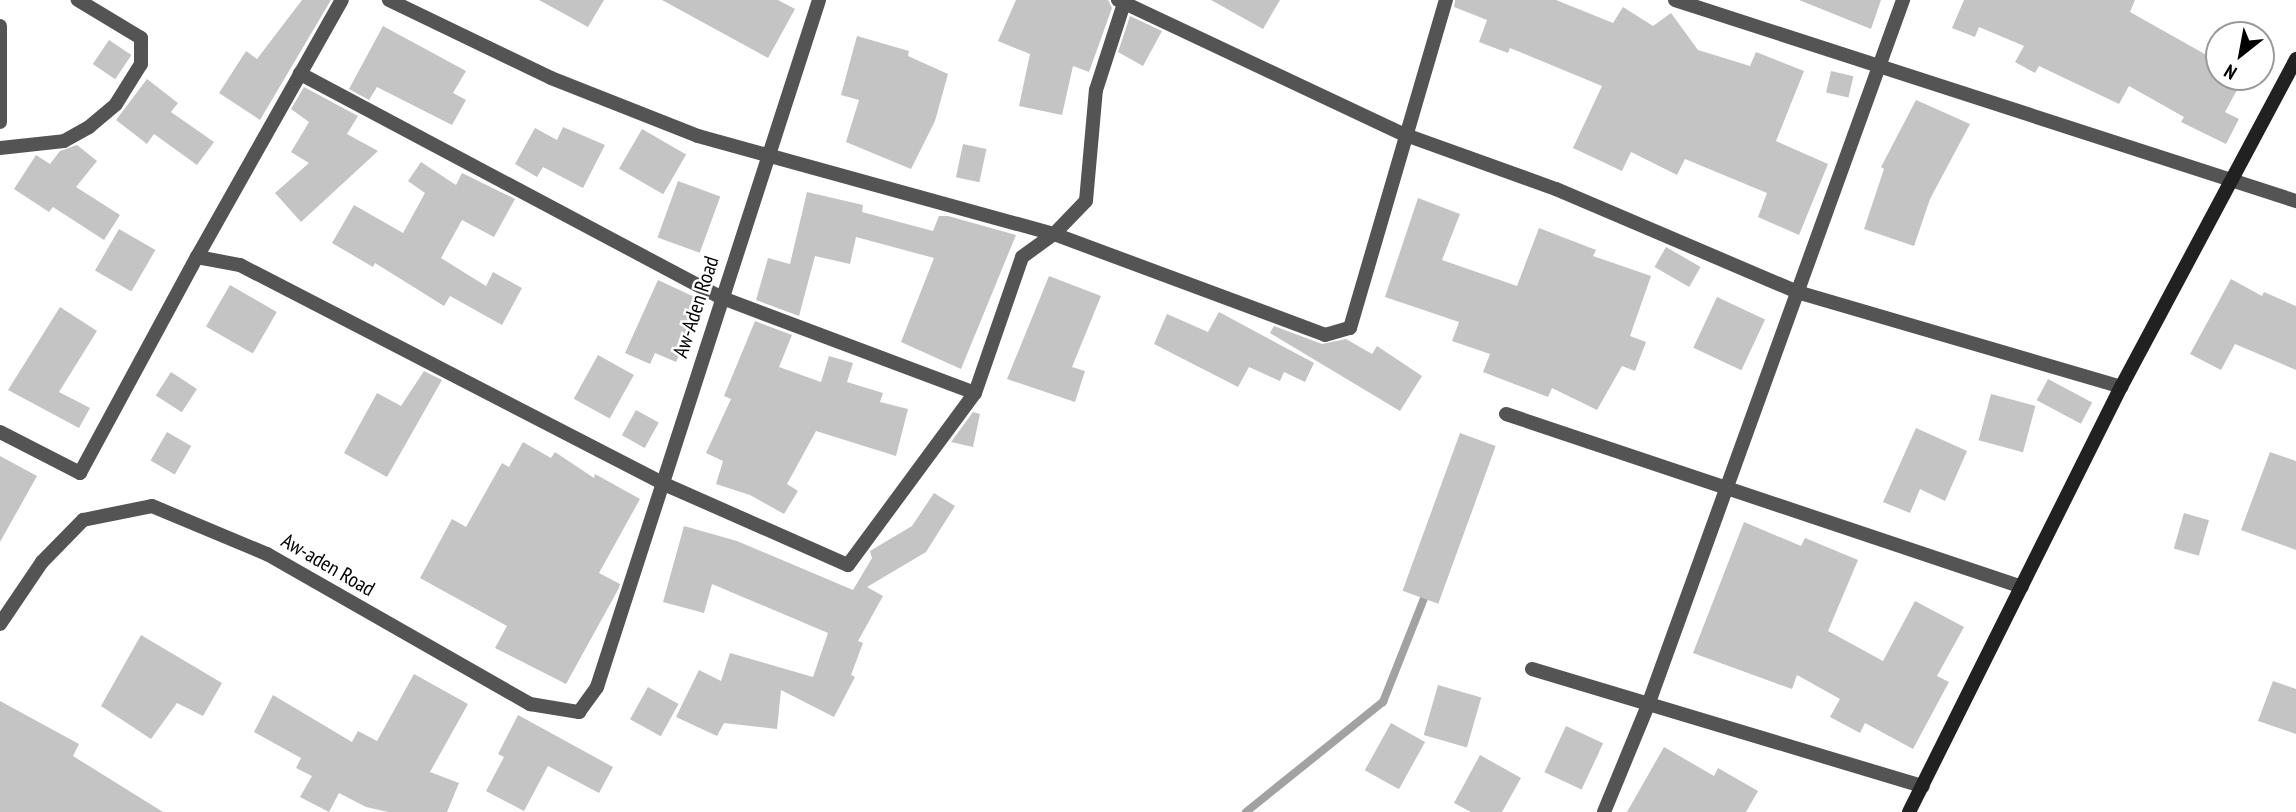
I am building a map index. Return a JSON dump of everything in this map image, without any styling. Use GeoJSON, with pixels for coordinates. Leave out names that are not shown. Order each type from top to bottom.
{"type":"FeatureCollection","features":[{"type":"Feature","properties":{"kind":"street"},"geometry":{"type":"LineString","coordinates":[[0,148],[64,141],[89,127],[116,104],[141,64],[141,38],[78,0]]}},
{"type":"Feature","properties":{"kind":"street"},"geometry":{"type":"LineString","coordinates":[[0,432],[80,473],[197,257],[342,0]]}},
{"type":"Feature","properties":{"kind":"street"},"geometry":{"type":"LineString","coordinates":[[388,0],[551,78],[698,136],[770,153],[1054,234],[1325,335],[1350,328],[1403,134],[1446,0]]}},
{"type":"Feature","properties":{"kind":"street","name":"Aw-Aden Road"},"geometry":{"type":"LineString","coordinates":[[616,627],[664,484],[720,297],[819,0]]}},
{"type":"Feature","properties":{"kind":"street"},"geometry":{"type":"LineString","coordinates":[[1675,0],[1876,68],[2296,201]]}},
{"type":"Feature","properties":{"kind":"street"},"geometry":{"type":"LineString","coordinates":[[1604,812],[1648,705],[1876,68],[1903,0]]}},
{"type":"Feature","properties":{"kind":"street"},"geometry":{"type":"LineString","coordinates":[[197,257],[240,265],[664,484],[848,565],[975,393],[1023,257],[1054,234],[1086,201],[1096,90],[1103,58],[1123,1],[1403,134],[1556,189],[1797,292],[2121,387]]}},
{"type":"Feature","properties":{"kind":"street"},"geometry":{"type":"LineString","coordinates":[[0,26],[0,122]]}},
{"type":"Feature","properties":{"kind":"street"},"geometry":{"type":"LineString","coordinates":[[1909,812],[2121,387],[2296,58]]}},
{"type":"Feature","properties":{"kind":"street"},"geometry":{"type":"LineString","coordinates":[[300,74],[720,297],[975,393]]}},
{"type":"Feature","properties":{"kind":"street"},"geometry":{"type":"LineString","coordinates":[[1506,414],[2022,587]]}},
{"type":"Feature","properties":{"kind":"street","name":"Aw-aden Road"},"geometry":{"type":"LineString","coordinates":[[0,624],[42,562],[83,520],[152,506],[267,554],[530,704],[579,712],[597,687],[616,627]]}},
{"type":"Feature","properties":{"kind":"street"},"geometry":{"type":"LineString","coordinates":[[1532,669],[1923,786]]}},
{"type":"Feature","properties":{"kind":"building"},"geometry":{"type":"Polygon","coordinates":[[[302,0],[331,0],[260,120],[219,93],[246,51],[257,59],[302,0]]]}},
{"type":"Feature","properties":{"kind":"building"},"geometry":{"type":"Polygon","coordinates":[[[539,0],[604,0],[588,27],[539,0]]]}},
{"type":"Feature","properties":{"kind":"building"},"geometry":{"type":"Polygon","coordinates":[[[662,0],[778,0],[795,9],[768,58],[662,0]]]}},
{"type":"Feature","properties":{"kind":"building"},"geometry":{"type":"Polygon","coordinates":[[[1016,0],[1108,0],[1112,8],[1089,72],[1073,66],[1062,115],[1019,106],[1030,54],[998,41],[1016,0]]]}},
{"type":"Feature","properties":{"kind":"building"},"geometry":{"type":"Polygon","coordinates":[[[1211,0],[1280,0],[1263,29],[1211,0]]]}},
{"type":"Feature","properties":{"kind":"building"},"geometry":{"type":"Polygon","coordinates":[[[1455,0],[1556,0],[1613,23],[1623,7],[1653,26],[1671,13],[1698,50],[1750,66],[1756,52],[1804,71],[1776,141],[1828,164],[1799,235],[1758,217],[1767,193],[1685,159],[1677,175],[1631,152],[1622,171],[1573,148],[1602,86],[1510,48],[1508,53],[1479,42],[1487,20],[1454,7],[1455,0]]]}},
{"type":"Feature","properties":{"kind":"building"},"geometry":{"type":"Polygon","coordinates":[[[1799,0],[1881,0],[1871,29],[1799,0]]]}},
{"type":"Feature","properties":{"kind":"building"},"geometry":{"type":"Polygon","coordinates":[[[1964,0],[2135,0],[2130,12],[2205,54],[2205,91],[2236,91],[2225,112],[2239,119],[2226,144],[2181,122],[2184,117],[2129,86],[2119,104],[2039,66],[2035,73],[2015,62],[2024,46],[1979,27],[1975,37],[1952,28],[1964,0]]]}},
{"type":"Feature","properties":{"kind":"building"},"geometry":{"type":"Polygon","coordinates":[[[1130,16],[1162,31],[1143,66],[1118,52],[1130,16]]]}},
{"type":"Feature","properties":{"kind":"building"},"geometry":{"type":"Polygon","coordinates":[[[383,26],[466,71],[453,93],[466,100],[452,125],[377,87],[369,100],[349,89],[383,26]]]}},
{"type":"Feature","properties":{"kind":"building"},"geometry":{"type":"Polygon","coordinates":[[[857,36],[909,51],[908,56],[948,74],[935,121],[911,169],[846,142],[859,100],[841,95],[857,36]]]}},
{"type":"Feature","properties":{"kind":"building"},"geometry":{"type":"Polygon","coordinates":[[[109,40],[131,55],[115,79],[93,64],[109,40]]]}},
{"type":"Feature","properties":{"kind":"building"},"geometry":{"type":"Polygon","coordinates":[[[1831,71],[1853,76],[1848,98],[1826,92],[1831,71]]]}},
{"type":"Feature","properties":{"kind":"building"},"geometry":{"type":"Polygon","coordinates":[[[147,79],[178,103],[171,112],[214,142],[197,165],[154,134],[147,144],[116,120],[147,79]]]}},
{"type":"Feature","properties":{"kind":"building"},"geometry":{"type":"Polygon","coordinates":[[[304,87],[358,116],[347,134],[378,151],[301,222],[275,193],[309,163],[291,152],[309,122],[291,109],[304,87]]]}},
{"type":"Feature","properties":{"kind":"building"},"geometry":{"type":"Polygon","coordinates":[[[1916,100],[1970,124],[1930,199],[1914,246],[1864,229],[1884,169],[1881,167],[1916,100]]]}},
{"type":"Feature","properties":{"kind":"building"},"geometry":{"type":"Polygon","coordinates":[[[563,127],[605,145],[583,188],[543,167],[537,177],[515,164],[535,128],[557,140],[563,127]]]}},
{"type":"Feature","properties":{"kind":"building"},"geometry":{"type":"Polygon","coordinates":[[[642,129],[686,154],[663,194],[619,169],[642,129]]]}},
{"type":"Feature","properties":{"kind":"building"},"geometry":{"type":"Polygon","coordinates":[[[963,144],[986,149],[979,182],[956,177],[963,144]]]}},
{"type":"Feature","properties":{"kind":"building"},"geometry":{"type":"Polygon","coordinates":[[[77,145],[97,161],[76,187],[120,215],[104,240],[53,207],[49,212],[14,189],[36,155],[50,164],[60,151],[77,145]]]}},
{"type":"Feature","properties":{"kind":"building"},"geometry":{"type":"Polygon","coordinates":[[[421,162],[456,185],[462,173],[515,199],[494,237],[462,220],[441,258],[486,286],[493,272],[522,288],[502,325],[450,296],[444,306],[375,263],[373,267],[332,243],[354,205],[403,233],[425,193],[408,181],[421,162]]]}},
{"type":"Feature","properties":{"kind":"building"},"geometry":{"type":"Polygon","coordinates":[[[678,181],[720,196],[700,253],[657,237],[678,181]]]}},
{"type":"Feature","properties":{"kind":"building"},"geometry":{"type":"Polygon","coordinates":[[[807,192],[863,205],[862,212],[933,231],[939,216],[948,216],[1016,235],[961,369],[901,342],[934,258],[856,237],[850,264],[815,256],[799,316],[756,300],[768,258],[790,264],[807,192]]]}},
{"type":"Feature","properties":{"kind":"building"},"geometry":{"type":"Polygon","coordinates":[[[1418,198],[1460,214],[1442,260],[1517,286],[1539,228],[1596,250],[1593,256],[1651,276],[1630,336],[1646,342],[1635,371],[1622,366],[1597,410],[1552,388],[1548,397],[1483,372],[1490,354],[1452,341],[1459,322],[1385,297],[1418,198]]]}},
{"type":"Feature","properties":{"kind":"building"},"geometry":{"type":"Polygon","coordinates":[[[119,229],[155,250],[131,292],[95,271],[119,229]]]}},
{"type":"Feature","properties":{"kind":"building"},"geometry":{"type":"Polygon","coordinates":[[[1666,247],[1701,267],[1689,287],[1654,267],[1666,247]]]}},
{"type":"Feature","properties":{"kind":"building"},"geometry":{"type":"Polygon","coordinates":[[[1049,276],[1101,296],[1072,367],[1085,371],[1075,402],[1007,379],[1049,276]]]}},
{"type":"Feature","properties":{"kind":"building"},"geometry":{"type":"Polygon","coordinates":[[[2231,279],[2262,296],[2264,292],[2296,306],[2296,370],[2235,344],[2221,370],[2190,354],[2231,279]]]}},
{"type":"Feature","properties":{"kind":"building"},"geometry":{"type":"Polygon","coordinates":[[[658,280],[703,301],[676,362],[655,353],[650,364],[625,353],[658,280]]]}},
{"type":"Feature","properties":{"kind":"building"},"geometry":{"type":"Polygon","coordinates":[[[230,285],[277,312],[253,354],[206,327],[230,285]]]}},
{"type":"Feature","properties":{"kind":"building"},"geometry":{"type":"Polygon","coordinates":[[[1717,297],[1765,319],[1741,370],[1693,348],[1717,297]]]}},
{"type":"Feature","properties":{"kind":"building"},"geometry":{"type":"Polygon","coordinates":[[[60,307],[97,331],[59,392],[90,408],[79,428],[8,390],[60,307]]]}},
{"type":"Feature","properties":{"kind":"building"},"geometry":{"type":"Polygon","coordinates":[[[1219,312],[1314,363],[1305,382],[1284,372],[1280,381],[1249,367],[1238,387],[1154,344],[1167,314],[1208,332],[1219,312]]]}},
{"type":"Feature","properties":{"kind":"building"},"geometry":{"type":"Polygon","coordinates":[[[755,321],[792,335],[779,367],[821,382],[829,356],[853,363],[847,382],[883,393],[880,402],[908,409],[896,456],[816,431],[787,484],[798,491],[784,514],[750,495],[716,484],[723,461],[706,453],[731,399],[724,396],[755,321]]]}},
{"type":"Feature","properties":{"kind":"building"},"geometry":{"type":"Polygon","coordinates":[[[1274,326],[1322,344],[1346,339],[1372,354],[1377,346],[1422,376],[1400,411],[1270,333],[1274,326]]]}},
{"type":"Feature","properties":{"kind":"building"},"geometry":{"type":"Polygon","coordinates":[[[598,355],[634,375],[610,419],[574,399],[598,355]]]}},
{"type":"Feature","properties":{"kind":"building"},"geometry":{"type":"Polygon","coordinates":[[[424,371],[442,380],[387,477],[344,453],[377,393],[401,406],[424,371]]]}},
{"type":"Feature","properties":{"kind":"building"},"geometry":{"type":"Polygon","coordinates":[[[171,372],[197,389],[182,412],[156,395],[171,372]]]}},
{"type":"Feature","properties":{"kind":"building"},"geometry":{"type":"Polygon","coordinates":[[[2048,379],[2092,402],[2081,424],[2037,400],[2048,379]]]}},
{"type":"Feature","properties":{"kind":"building"},"geometry":{"type":"Polygon","coordinates":[[[1991,394],[2035,406],[2023,452],[1979,440],[1991,394]]]}},
{"type":"Feature","properties":{"kind":"building"},"geometry":{"type":"Polygon","coordinates":[[[636,410],[659,423],[645,448],[622,435],[636,410]]]}},
{"type":"Feature","properties":{"kind":"building"},"geometry":{"type":"Polygon","coordinates":[[[973,412],[980,414],[973,447],[951,442],[973,412]]]}},
{"type":"Feature","properties":{"kind":"building"},"geometry":{"type":"Polygon","coordinates":[[[1916,428],[1967,451],[1945,501],[1920,489],[1910,513],[1883,502],[1916,428]]]}},
{"type":"Feature","properties":{"kind":"building"},"geometry":{"type":"Polygon","coordinates":[[[167,432],[191,446],[175,475],[150,461],[167,432]]]}},
{"type":"Feature","properties":{"kind":"building"},"geometry":{"type":"Polygon","coordinates":[[[1460,433],[1496,446],[1438,604],[1403,591],[1460,433]]]}},
{"type":"Feature","properties":{"kind":"building"},"geometry":{"type":"Polygon","coordinates":[[[523,442],[551,458],[555,452],[594,478],[595,474],[640,499],[599,573],[620,584],[619,588],[566,684],[495,648],[507,626],[420,578],[452,519],[466,527],[502,463],[509,467],[523,442]]]}},
{"type":"Feature","properties":{"kind":"building"},"geometry":{"type":"Polygon","coordinates":[[[2270,452],[2296,461],[2296,550],[2241,530],[2270,452]]]}},
{"type":"Feature","properties":{"kind":"building"},"geometry":{"type":"Polygon","coordinates":[[[0,456],[37,476],[0,542],[0,456]]]}},
{"type":"Feature","properties":{"kind":"building"},"geometry":{"type":"Polygon","coordinates":[[[934,493],[955,506],[926,552],[867,587],[883,596],[858,641],[863,643],[851,675],[855,677],[834,717],[781,690],[777,729],[724,723],[717,736],[676,717],[699,670],[721,681],[730,653],[813,677],[828,633],[712,584],[704,613],[663,602],[684,526],[737,541],[853,590],[872,558],[870,551],[912,526],[934,493]]]}},
{"type":"Feature","properties":{"kind":"building"},"geometry":{"type":"Polygon","coordinates":[[[2184,513],[2209,520],[2199,556],[2174,549],[2184,513]]]}},
{"type":"Feature","properties":{"kind":"building"},"geometry":{"type":"Polygon","coordinates":[[[1744,522],[1801,546],[1805,538],[1858,560],[1828,631],[1883,661],[1915,601],[1964,627],[1937,676],[1949,682],[1913,749],[1865,723],[1860,733],[1830,717],[1840,699],[1797,675],[1792,689],[1693,653],[1744,522]]]}},
{"type":"Feature","properties":{"kind":"building"},"geometry":{"type":"Polygon","coordinates":[[[141,635],[222,683],[203,716],[177,703],[151,739],[101,706],[141,635]]]}},
{"type":"Feature","properties":{"kind":"building"},"geometry":{"type":"Polygon","coordinates":[[[414,674],[468,704],[430,772],[459,783],[447,812],[388,812],[366,807],[339,793],[329,812],[300,797],[312,776],[296,768],[301,758],[254,732],[273,695],[352,742],[358,731],[377,741],[414,674]]]}},
{"type":"Feature","properties":{"kind":"building"},"geometry":{"type":"Polygon","coordinates":[[[2273,681],[2296,689],[2296,734],[2258,721],[2273,681]]]}},
{"type":"Feature","properties":{"kind":"building"},"geometry":{"type":"Polygon","coordinates":[[[1438,685],[1481,697],[1467,747],[1424,735],[1438,685]]]}},
{"type":"Feature","properties":{"kind":"building"},"geometry":{"type":"Polygon","coordinates":[[[648,687],[679,704],[661,736],[630,719],[648,687]]]}},
{"type":"Feature","properties":{"kind":"building"},"geometry":{"type":"Polygon","coordinates":[[[0,701],[79,744],[73,756],[163,812],[0,812],[0,701]]]}},
{"type":"Feature","properties":{"kind":"building"},"geometry":{"type":"Polygon","coordinates":[[[518,715],[613,767],[599,793],[548,766],[524,811],[486,791],[504,757],[498,754],[518,715]]]}},
{"type":"Feature","properties":{"kind":"building"},"geometry":{"type":"Polygon","coordinates":[[[1391,723],[1425,742],[1399,789],[1365,770],[1391,723]]]}},
{"type":"Feature","properties":{"kind":"building"},"geometry":{"type":"Polygon","coordinates":[[[1566,726],[1603,743],[1582,790],[1544,772],[1566,726]]]}},
{"type":"Feature","properties":{"kind":"building"},"geometry":{"type":"Polygon","coordinates":[[[1664,747],[1714,776],[1718,768],[1758,791],[1746,812],[1627,812],[1664,747]]]}},
{"type":"Feature","properties":{"kind":"building"},"geometry":{"type":"Polygon","coordinates":[[[1480,755],[1521,778],[1502,812],[1471,812],[1454,803],[1480,755]]]}},
{"type":"Feature","properties":{"kind":"waterway"},"geometry":{"type":"LineString","coordinates":[[1246,812],[1383,702],[1427,591]]}}]}
